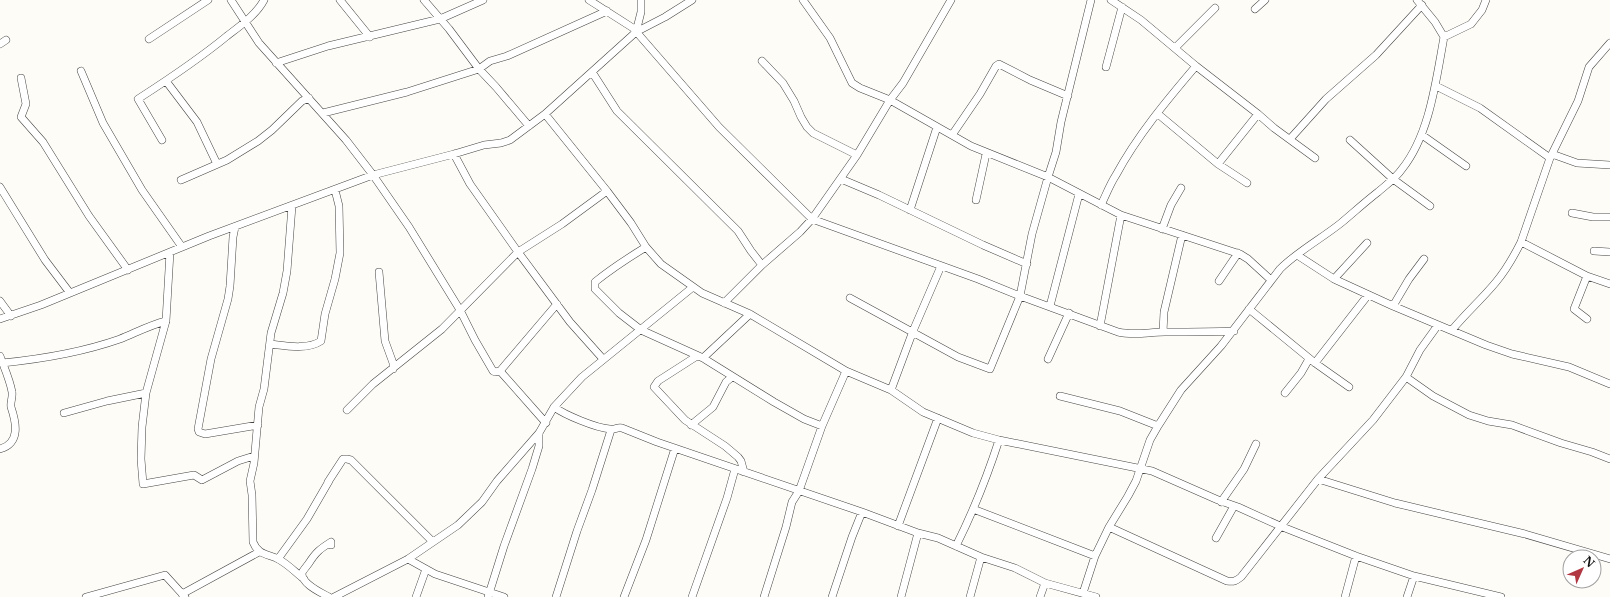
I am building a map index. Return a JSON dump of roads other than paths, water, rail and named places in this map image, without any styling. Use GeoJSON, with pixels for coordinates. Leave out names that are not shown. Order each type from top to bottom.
{"type":"FeatureCollection","features":[{"type":"Feature","properties":{"kind":"street"},"geometry":{"type":"LineString","coordinates":[[149,39],[208,0]]}},
{"type":"Feature","properties":{"kind":"street"},"geometry":{"type":"LineString","coordinates":[[231,0],[259,43],[305,97],[323,113],[373,175],[409,227],[460,310],[475,340],[491,368],[495,372],[500,371],[557,304]]}},
{"type":"Feature","properties":{"kind":"street"},"geometry":{"type":"LineString","coordinates":[[162,140],[138,99],[209,50],[246,21],[260,7],[264,0]]}},
{"type":"Feature","properties":{"kind":"street"},"geometry":{"type":"LineString","coordinates":[[340,0],[370,37]]}},
{"type":"Feature","properties":{"kind":"street"},"geometry":{"type":"LineString","coordinates":[[424,0],[479,69],[529,126]]}},
{"type":"Feature","properties":{"kind":"street"},"geometry":{"type":"LineString","coordinates":[[276,63],[328,46],[440,19],[483,0]]}},
{"type":"Feature","properties":{"kind":"street"},"geometry":{"type":"LineString","coordinates":[[589,0],[629,24],[719,127],[812,219],[978,279],[1100,326],[1128,334],[1234,331]]}},
{"type":"Feature","properties":{"kind":"street"},"geometry":{"type":"LineString","coordinates":[[636,32],[641,12],[641,0]]}},
{"type":"Feature","properties":{"kind":"street"},"geometry":{"type":"LineString","coordinates":[[0,319],[70,293],[235,226],[373,175],[484,145],[505,142],[544,114],[636,32],[665,17],[692,0]]}},
{"type":"Feature","properties":{"kind":"street"},"geometry":{"type":"LineString","coordinates":[[803,0],[830,38],[852,83],[866,91],[890,100],[986,154],[1048,177],[1122,215],[1238,252],[1271,280]]}},
{"type":"Feature","properties":{"kind":"street"},"geometry":{"type":"LineString","coordinates":[[724,303],[762,265],[800,232],[812,219],[841,179],[890,100],[903,83],[951,0]]}},
{"type":"Feature","properties":{"kind":"street"},"geometry":{"type":"LineString","coordinates":[[850,298],[914,331],[958,357],[990,369],[1020,296],[1032,234],[1056,152],[1091,0]]}},
{"type":"Feature","properties":{"kind":"street"},"geometry":{"type":"LineString","coordinates":[[1111,0],[1175,48],[1274,128],[1315,158]]}},
{"type":"Feature","properties":{"kind":"street"},"geometry":{"type":"LineString","coordinates":[[1255,9],[1265,0]]}},
{"type":"Feature","properties":{"kind":"street"},"geometry":{"type":"LineString","coordinates":[[1444,37],[1471,24],[1482,10],[1486,0]]}},
{"type":"Feature","properties":{"kind":"street"},"geometry":{"type":"LineString","coordinates":[[1083,593],[1095,556],[1109,527],[1136,481],[1150,440],[1181,390],[1234,331],[1280,269],[1341,223],[1393,179],[1402,170],[1414,152],[1422,135],[1436,86],[1444,37],[1435,22],[1419,3],[1376,55],[1326,99],[1290,139]]}},
{"type":"Feature","properties":{"kind":"street"},"geometry":{"type":"LineString","coordinates":[[1106,67],[1122,7]]}},
{"type":"Feature","properties":{"kind":"street"},"geometry":{"type":"LineString","coordinates":[[1175,48],[1215,8]]}},
{"type":"Feature","properties":{"kind":"street"},"geometry":{"type":"LineString","coordinates":[[323,113],[407,92],[479,69],[490,61],[507,56],[607,11]]}},
{"type":"Feature","properties":{"kind":"street"},"geometry":{"type":"LineString","coordinates":[[1452,330],[1497,281],[1521,242],[1551,156],[1578,101],[1589,67],[1610,43]]}},
{"type":"Feature","properties":{"kind":"street"},"geometry":{"type":"LineString","coordinates":[[762,61],[783,83],[794,100],[807,127],[813,133],[857,155]]}},
{"type":"Feature","properties":{"kind":"street"},"geometry":{"type":"LineString","coordinates":[[952,135],[980,94],[998,64],[1030,80],[1068,96]]}},
{"type":"Feature","properties":{"kind":"street"},"geometry":{"type":"LineString","coordinates":[[1101,205],[1132,147],[1196,66]]}},
{"type":"Feature","properties":{"kind":"street"},"geometry":{"type":"LineString","coordinates":[[82,71],[107,130],[142,190],[182,247]]}},
{"type":"Feature","properties":{"kind":"street"},"geometry":{"type":"LineString","coordinates":[[592,72],[618,111],[738,231],[751,252],[762,265]]}},
{"type":"Feature","properties":{"kind":"street"},"geometry":{"type":"LineString","coordinates":[[21,78],[26,104],[21,117],[43,142],[89,216],[128,270]]}},
{"type":"Feature","properties":{"kind":"street"},"geometry":{"type":"LineString","coordinates":[[166,81],[197,122],[217,164]]}},
{"type":"Feature","properties":{"kind":"street"},"geometry":{"type":"LineString","coordinates":[[1436,86],[1480,108],[1551,156],[1577,163],[1610,165]]}},
{"type":"Feature","properties":{"kind":"street"},"geometry":{"type":"LineString","coordinates":[[181,180],[227,160],[258,141],[278,125],[305,97]]}},
{"type":"Feature","properties":{"kind":"street"},"geometry":{"type":"LineString","coordinates":[[544,114],[607,191],[631,223],[646,247],[661,264],[693,287],[750,314],[846,371],[891,390],[923,412],[973,433],[999,440],[1152,471],[1221,502],[1356,556],[1414,576],[1474,594],[1501,597]]}},
{"type":"Feature","properties":{"kind":"street"},"geometry":{"type":"LineString","coordinates":[[1158,114],[1218,164],[1247,183]]}},
{"type":"Feature","properties":{"kind":"street"},"geometry":{"type":"LineString","coordinates":[[1218,164],[1258,114]]}},
{"type":"Feature","properties":{"kind":"street"},"geometry":{"type":"LineString","coordinates":[[910,210],[937,127]]}},
{"type":"Feature","properties":{"kind":"street"},"geometry":{"type":"LineString","coordinates":[[1422,135],[1466,166]]}},
{"type":"Feature","properties":{"kind":"street"},"geometry":{"type":"LineString","coordinates":[[1350,140],[1393,179],[1430,206]]}},
{"type":"Feature","properties":{"kind":"street"},"geometry":{"type":"LineString","coordinates":[[454,154],[470,184],[518,252],[581,335],[603,359]]}},
{"type":"Feature","properties":{"kind":"street"},"geometry":{"type":"LineString","coordinates":[[976,200],[986,154]]}},
{"type":"Feature","properties":{"kind":"street"},"geometry":{"type":"LineString","coordinates":[[841,179],[879,195],[983,245],[1027,264]]}},
{"type":"Feature","properties":{"kind":"street"},"geometry":{"type":"LineString","coordinates":[[0,187],[45,260],[70,293]]}},
{"type":"Feature","properties":{"kind":"street"},"geometry":{"type":"LineString","coordinates":[[1162,229],[1171,205],[1181,188]]}},
{"type":"Feature","properties":{"kind":"street"},"geometry":{"type":"LineString","coordinates":[[270,344],[296,346],[315,345],[321,341],[325,314],[335,279],[340,254],[339,212],[335,190]]}},
{"type":"Feature","properties":{"kind":"street"},"geometry":{"type":"LineString","coordinates":[[347,410],[395,365],[442,329],[518,252],[562,224],[607,191]]}},
{"type":"Feature","properties":{"kind":"street"},"geometry":{"type":"LineString","coordinates":[[1050,306],[1079,194]]}},
{"type":"Feature","properties":{"kind":"street"},"geometry":{"type":"LineString","coordinates":[[292,206],[287,271],[283,293],[271,333],[264,389],[259,407],[254,463],[250,481],[252,495],[253,542],[259,552],[278,559],[312,587],[329,597]]}},
{"type":"Feature","properties":{"kind":"street"},"geometry":{"type":"LineString","coordinates":[[1572,213],[1594,217],[1610,217]]}},
{"type":"Feature","properties":{"kind":"street"},"geometry":{"type":"LineString","coordinates":[[1100,326],[1122,215]]}},
{"type":"Feature","properties":{"kind":"street"},"geometry":{"type":"LineString","coordinates":[[235,226],[232,237],[228,300],[211,360],[198,429],[199,432],[205,434],[258,425]]}},
{"type":"Feature","properties":{"kind":"street"},"geometry":{"type":"LineString","coordinates":[[1163,332],[1164,312],[1182,235]]}},
{"type":"Feature","properties":{"kind":"street"},"geometry":{"type":"LineString","coordinates":[[1521,242],[1587,276],[1610,284]]}},
{"type":"Feature","properties":{"kind":"street"},"geometry":{"type":"LineString","coordinates":[[1334,279],[1367,243]]}},
{"type":"Feature","properties":{"kind":"street"},"geometry":{"type":"LineString","coordinates":[[646,247],[624,260],[595,282],[595,289],[619,313],[641,330],[700,357],[721,370],[729,379],[822,426]]}},
{"type":"Feature","properties":{"kind":"street"},"geometry":{"type":"LineString","coordinates":[[1594,251],[1610,252]]}},
{"type":"Feature","properties":{"kind":"street"},"geometry":{"type":"LineString","coordinates":[[170,252],[166,321],[146,393],[142,427],[141,453],[143,484],[194,475],[202,480],[238,461],[254,456]]}},
{"type":"Feature","properties":{"kind":"street"},"geometry":{"type":"LineString","coordinates":[[1219,281],[1238,252]]}},
{"type":"Feature","properties":{"kind":"street"},"geometry":{"type":"LineString","coordinates":[[1297,255],[1334,279],[1438,325],[1512,354],[1569,367],[1610,384]]}},
{"type":"Feature","properties":{"kind":"street"},"geometry":{"type":"LineString","coordinates":[[1393,306],[1409,279],[1424,259]]}},
{"type":"Feature","properties":{"kind":"street"},"geometry":{"type":"LineString","coordinates":[[891,390],[941,266]]}},
{"type":"Feature","properties":{"kind":"street"},"geometry":{"type":"LineString","coordinates":[[379,272],[386,341],[395,365]]}},
{"type":"Feature","properties":{"kind":"street"},"geometry":{"type":"LineString","coordinates":[[1587,276],[1574,309],[1587,319]]}},
{"type":"Feature","properties":{"kind":"street"},"geometry":{"type":"LineString","coordinates":[[334,597],[408,559],[458,525],[482,502],[497,481],[539,433],[554,407],[582,376],[693,287]]}},
{"type":"Feature","properties":{"kind":"street"},"geometry":{"type":"LineString","coordinates":[[1285,394],[1301,373],[1368,295]]}},
{"type":"Feature","properties":{"kind":"street"},"geometry":{"type":"LineString","coordinates":[[0,301],[11,316]]}},
{"type":"Feature","properties":{"kind":"street"},"geometry":{"type":"LineString","coordinates":[[1249,309],[1312,361],[1348,387]]}},
{"type":"Feature","properties":{"kind":"street"},"geometry":{"type":"LineString","coordinates":[[744,472],[741,461],[734,453],[700,429],[691,425],[678,414],[654,387],[658,381],[700,357],[750,314]]}},
{"type":"Feature","properties":{"kind":"street"},"geometry":{"type":"LineString","coordinates":[[1048,359],[1069,314]]}},
{"type":"Feature","properties":{"kind":"street"},"geometry":{"type":"LineString","coordinates":[[0,449],[7,445],[15,436],[16,432],[16,422],[11,405],[12,393],[1,359],[29,360],[72,352],[120,339],[166,321]]}},
{"type":"Feature","properties":{"kind":"street"},"geometry":{"type":"LineString","coordinates":[[1109,527],[1233,582],[1241,577],[1318,478],[1373,420],[1406,377],[1420,350],[1438,325]]}},
{"type":"Feature","properties":{"kind":"street"},"geometry":{"type":"LineString","coordinates":[[500,371],[546,423]]}},
{"type":"Feature","properties":{"kind":"street"},"geometry":{"type":"LineString","coordinates":[[764,597],[786,527],[792,502],[799,491],[822,426],[846,371]]}},
{"type":"Feature","properties":{"kind":"street"},"geometry":{"type":"LineString","coordinates":[[1406,377],[1434,396],[1469,415],[1488,421],[1512,425],[1610,459]]}},
{"type":"Feature","properties":{"kind":"street"},"geometry":{"type":"LineString","coordinates":[[691,425],[713,407],[729,379]]}},
{"type":"Feature","properties":{"kind":"street"},"geometry":{"type":"LineString","coordinates":[[64,413],[107,401],[146,393]]}},
{"type":"Feature","properties":{"kind":"street"},"geometry":{"type":"LineString","coordinates":[[1060,396],[1120,411],[1158,426]]}},
{"type":"Feature","properties":{"kind":"street"},"geometry":{"type":"LineString","coordinates":[[554,407],[562,413],[611,430],[618,427],[622,428],[646,438],[862,512],[918,533],[938,538],[981,557],[1015,568],[1045,584],[1096,597]]}},
{"type":"Feature","properties":{"kind":"street"},"geometry":{"type":"LineString","coordinates":[[898,526],[938,418]]}},
{"type":"Feature","properties":{"kind":"street"},"geometry":{"type":"LineString","coordinates":[[556,597],[611,430]]}},
{"type":"Feature","properties":{"kind":"street"},"geometry":{"type":"LineString","coordinates":[[489,595],[504,546],[534,463],[539,446],[539,433]]}},
{"type":"Feature","properties":{"kind":"street"},"geometry":{"type":"LineString","coordinates":[[956,546],[990,468],[999,440]]}},
{"type":"Feature","properties":{"kind":"street"},"geometry":{"type":"LineString","coordinates":[[1221,502],[1244,469],[1256,444]]}},
{"type":"Feature","properties":{"kind":"street"},"geometry":{"type":"LineString","coordinates":[[624,597],[646,540],[675,448]]}},
{"type":"Feature","properties":{"kind":"street"},"geometry":{"type":"LineString","coordinates":[[278,559],[307,519],[343,459],[351,460],[433,542]]}},
{"type":"Feature","properties":{"kind":"street"},"geometry":{"type":"LineString","coordinates":[[692,597],[727,498],[735,469]]}},
{"type":"Feature","properties":{"kind":"street"},"geometry":{"type":"LineString","coordinates":[[1318,478],[1395,503],[1525,534],[1610,558]]}},
{"type":"Feature","properties":{"kind":"street"},"geometry":{"type":"LineString","coordinates":[[1216,538],[1234,506]]}},
{"type":"Feature","properties":{"kind":"street"},"geometry":{"type":"LineString","coordinates":[[973,509],[1095,556]]}},
{"type":"Feature","properties":{"kind":"street"},"geometry":{"type":"LineString","coordinates":[[832,597],[862,512]]}},
{"type":"Feature","properties":{"kind":"street"},"geometry":{"type":"LineString","coordinates":[[901,597],[918,533]]}},
{"type":"Feature","properties":{"kind":"street"},"geometry":{"type":"LineString","coordinates":[[304,579],[302,576],[303,571],[317,551],[331,542],[331,545]]}},
{"type":"Feature","properties":{"kind":"street"},"geometry":{"type":"LineString","coordinates":[[86,597],[165,574],[184,595],[259,552]]}},
{"type":"Feature","properties":{"kind":"street"},"geometry":{"type":"LineString","coordinates":[[1345,597],[1356,556]]}},
{"type":"Feature","properties":{"kind":"street"},"geometry":{"type":"LineString","coordinates":[[970,597],[981,557]]}},
{"type":"Feature","properties":{"kind":"street"},"geometry":{"type":"LineString","coordinates":[[408,559],[435,574],[489,595],[504,597]]}},
{"type":"Feature","properties":{"kind":"street"},"geometry":{"type":"LineString","coordinates":[[416,597],[426,569]]}},
{"type":"Feature","properties":{"kind":"street"},"geometry":{"type":"LineString","coordinates":[[1407,597],[1414,576]]}},
{"type":"Feature","properties":{"kind":"street"},"geometry":{"type":"LineString","coordinates":[[1040,597],[1045,584]]}}]}
